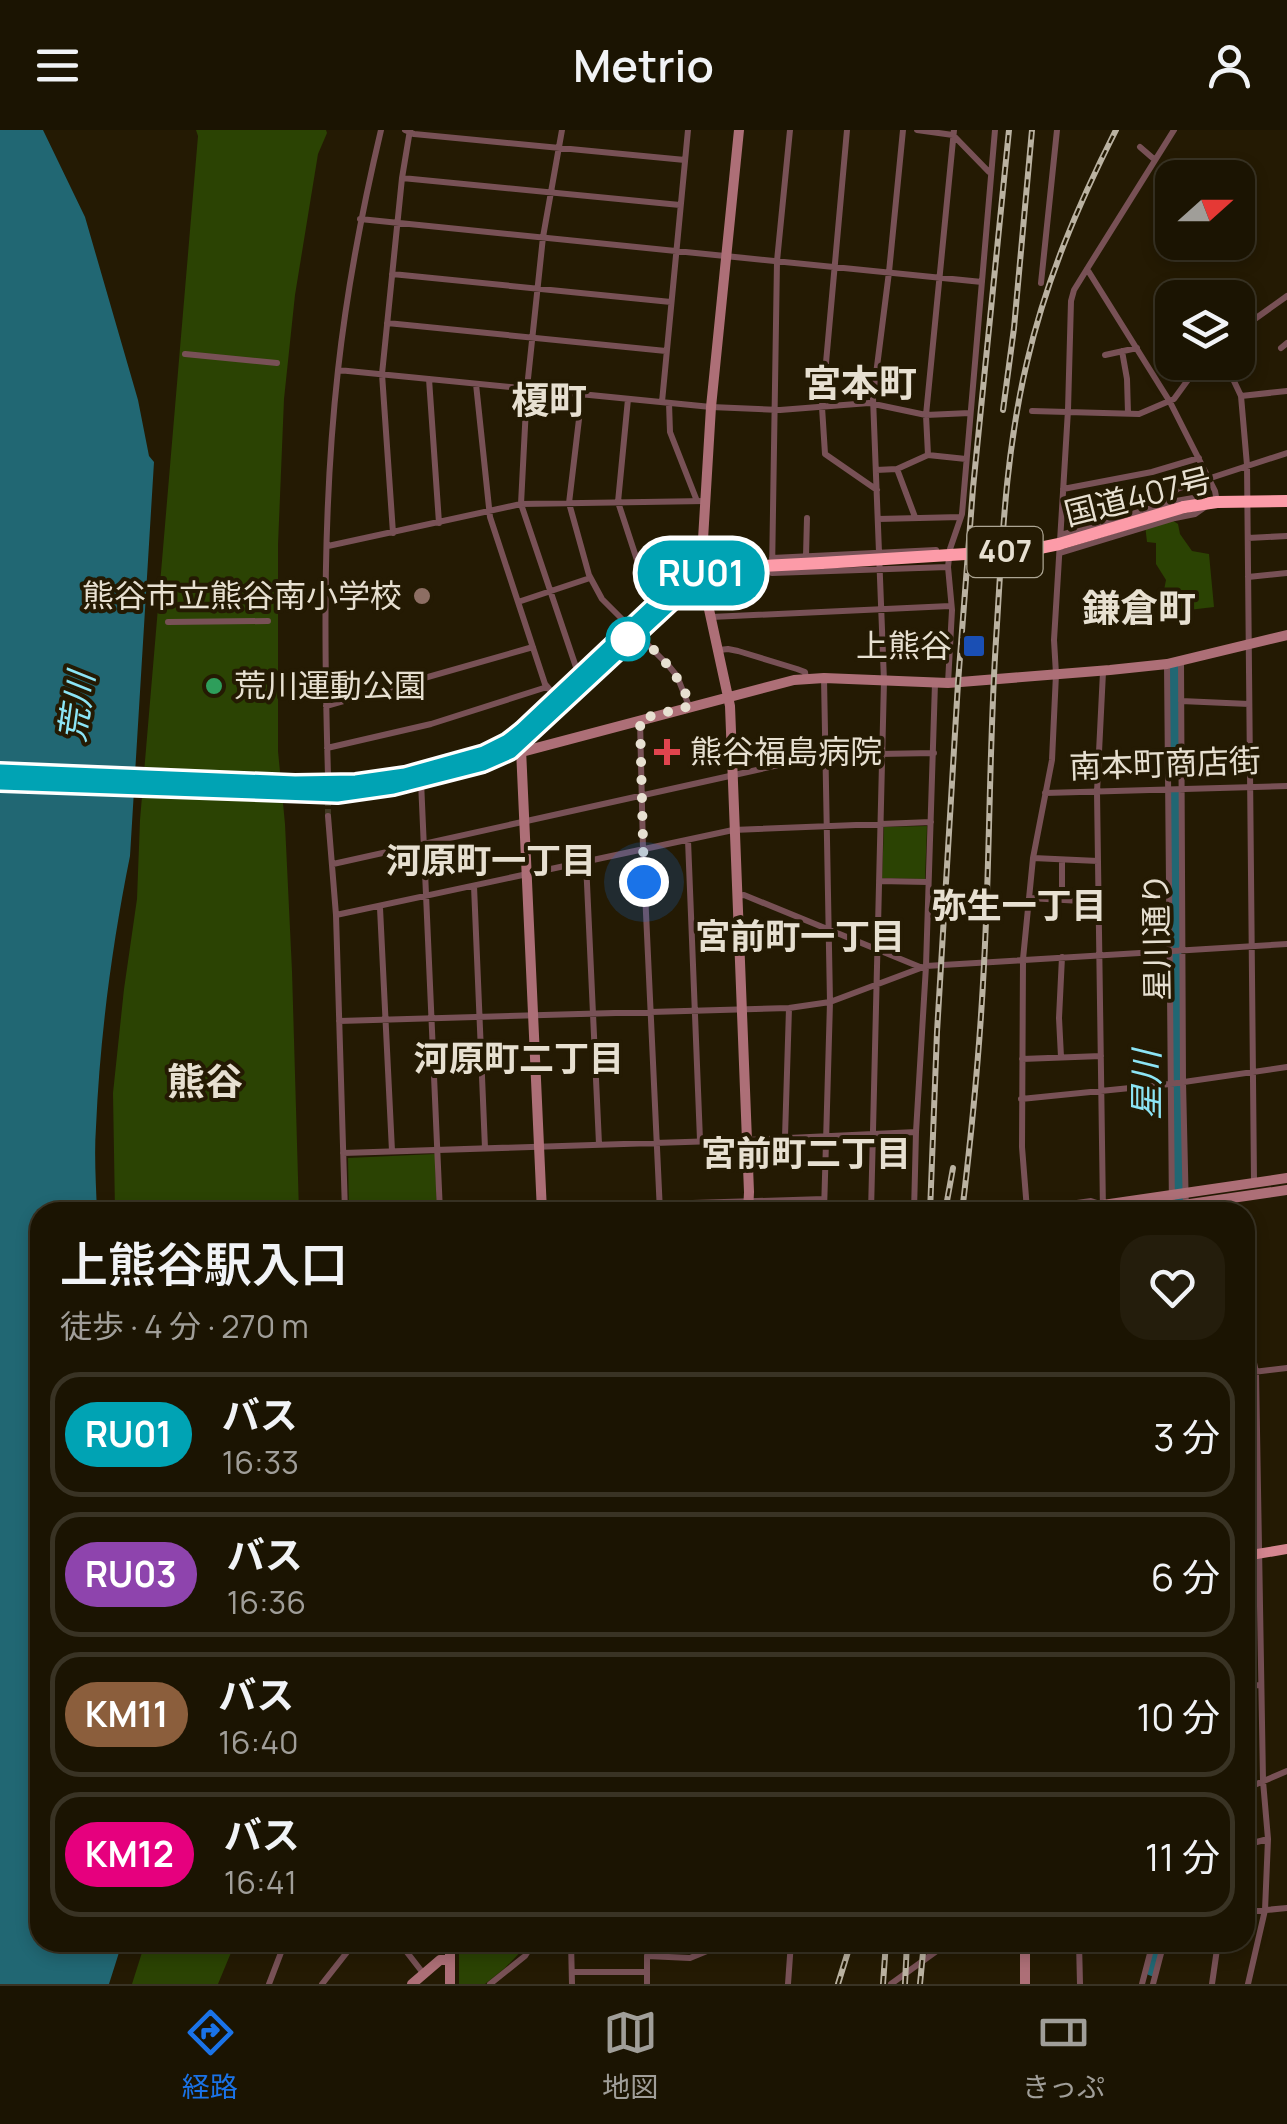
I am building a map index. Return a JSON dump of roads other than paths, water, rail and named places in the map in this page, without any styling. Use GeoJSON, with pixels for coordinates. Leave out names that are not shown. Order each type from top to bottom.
{"type":"FeatureCollection","features":[{"type":"Feature","properties":{"kind":"highway","name":"国道407号"},"geometry":{"type":"LineString","coordinates":[[703,572],[772,562],[821,564],[1030,550],[1184,507],[1287,502]]}},
{"type":"Feature","properties":{"kind":"highway"},"geometry":{"type":"LineString","coordinates":[[0,782],[295,789],[405,776],[516,747],[555,696],[582,679],[668,598],[703,572]]}},
{"type":"Feature","properties":{"kind":"highway"},"geometry":{"type":"LineString","coordinates":[[0,772],[366,792],[420,780],[516,747],[540,724],[555,696]]}},
{"type":"Feature","properties":{"kind":"highway"},"geometry":{"type":"LineString","coordinates":[[405,776],[484,754],[508,742],[516,747]]}},
{"type":"Feature","properties":{"kind":"main road"},"geometry":{"type":"LineString","coordinates":[[1255,1555],[1287,1549]]}},
{"type":"Feature","properties":{"kind":"street"},"geometry":{"type":"LineString","coordinates":[[328,775],[328,546],[338,370],[360,218],[381,130]]}},
{"type":"Feature","properties":{"kind":"street"},"geometry":{"type":"LineString","coordinates":[[484,140],[485,130]]}},
{"type":"Feature","properties":{"kind":"street"},"geometry":{"type":"LineString","coordinates":[[562,130],[542,237],[520,504],[582,679]]}},
{"type":"Feature","properties":{"kind":"street"},"geometry":{"type":"LineString","coordinates":[[688,130],[666,351],[666,403],[670,432],[701,501]]}},
{"type":"Feature","properties":{"kind":"street"},"geometry":{"type":"LineString","coordinates":[[739,130],[701,501],[703,572],[728,696],[748,1202]]}},
{"type":"Feature","properties":{"kind":"street"},"geometry":{"type":"LineString","coordinates":[[790,130],[777,261],[772,573],[948,568]]}},
{"type":"Feature","properties":{"kind":"street"},"geometry":{"type":"LineString","coordinates":[[847,130],[822,407],[825,454],[876,490]]}},
{"type":"Feature","properties":{"kind":"street"},"geometry":{"type":"LineString","coordinates":[[871,1202],[884,680],[873,403],[903,130]]}},
{"type":"Feature","properties":{"kind":"street"},"geometry":{"type":"LineString","coordinates":[[917,130],[954,132],[990,173]]}},
{"type":"Feature","properties":{"kind":"street"},"geometry":{"type":"LineString","coordinates":[[948,682],[952,610],[948,568],[961,517],[994,130]]}},
{"type":"Feature","properties":{"kind":"street"},"geometry":{"type":"LineString","coordinates":[[1042,283],[1057,130]]}},
{"type":"Feature","properties":{"kind":"street"},"geometry":{"type":"LineString","coordinates":[[1140,146],[1156,160],[1174,130]]}},
{"type":"Feature","properties":{"kind":"street"},"geometry":{"type":"LineString","coordinates":[[393,533],[382,374],[408,131],[686,160]]}},
{"type":"Feature","properties":{"kind":"street"},"geometry":{"type":"LineString","coordinates":[[928,455],[926,414],[954,132]]}},
{"type":"Feature","properties":{"kind":"street"},"geometry":{"type":"LineString","coordinates":[[1026,1202],[1021,1099],[1023,959],[1033,858],[1052,760],[1071,300],[1155,162]]}},
{"type":"Feature","properties":{"kind":"street"},"geometry":{"type":"LineString","coordinates":[[402,178],[680,205]]}},
{"type":"Feature","properties":{"kind":"street"},"geometry":{"type":"LineString","coordinates":[[360,218],[982,282]]}},
{"type":"Feature","properties":{"kind":"street"},"geometry":{"type":"LineString","coordinates":[[1060,553],[1195,514],[1213,503],[1215,491],[1170,402],[1087,268]]}},
{"type":"Feature","properties":{"kind":"street"},"geometry":{"type":"LineString","coordinates":[[392,274],[670,302]]}},
{"type":"Feature","properties":{"kind":"street"},"geometry":{"type":"LineString","coordinates":[[1255,319],[1287,296]]}},
{"type":"Feature","properties":{"kind":"street"},"geometry":{"type":"LineString","coordinates":[[387,322],[666,351]]}},
{"type":"Feature","properties":{"kind":"street"},"geometry":{"type":"LineString","coordinates":[[1106,355],[1137,348]]}},
{"type":"Feature","properties":{"kind":"street"},"geometry":{"type":"LineString","coordinates":[[1122,351],[1128,413]]}},
{"type":"Feature","properties":{"kind":"street"},"geometry":{"type":"LineString","coordinates":[[185,354],[278,363]]}},
{"type":"Feature","properties":{"kind":"street"},"geometry":{"type":"LineString","coordinates":[[338,370],[711,407],[775,410],[873,403],[926,414],[970,413]]}},
{"type":"Feature","properties":{"kind":"street"},"geometry":{"type":"LineString","coordinates":[[429,379],[439,523]]}},
{"type":"Feature","properties":{"kind":"street"},"geometry":{"type":"LineString","coordinates":[[1032,411],[1139,414],[1170,402],[1187,380]]}},
{"type":"Feature","properties":{"kind":"street"},"geometry":{"type":"LineString","coordinates":[[1233,380],[1241,396],[1248,502],[1254,1181]]}},
{"type":"Feature","properties":{"kind":"street"},"geometry":{"type":"LineString","coordinates":[[327,748],[555,696],[518,602],[490,512],[476,384]]}},
{"type":"Feature","properties":{"kind":"street"},"geometry":{"type":"LineString","coordinates":[[1241,396],[1287,391]]}},
{"type":"Feature","properties":{"kind":"street"},"geometry":{"type":"LineString","coordinates":[[582,394],[569,503],[590,578],[601,598],[677,676],[690,706]]}},
{"type":"Feature","properties":{"kind":"street"},"geometry":{"type":"LineString","coordinates":[[628,399],[618,502],[637,560],[668,598]]}},
{"type":"Feature","properties":{"kind":"street"},"geometry":{"type":"LineString","coordinates":[[1166,504],[1176,490],[1287,453]]}},
{"type":"Feature","properties":{"kind":"street"},"geometry":{"type":"LineString","coordinates":[[876,470],[897,468],[928,455],[966,459]]}},
{"type":"Feature","properties":{"kind":"street"},"geometry":{"type":"LineString","coordinates":[[1063,488],[1152,472],[1199,458]]}},
{"type":"Feature","properties":{"kind":"street"},"geometry":{"type":"LineString","coordinates":[[897,468],[915,518]]}},
{"type":"Feature","properties":{"kind":"street"},"geometry":{"type":"LineString","coordinates":[[1061,535],[1193,498],[1213,503]]}},
{"type":"Feature","properties":{"kind":"street"},"geometry":{"type":"LineString","coordinates":[[328,546],[520,504],[701,501]]}},
{"type":"Feature","properties":{"kind":"street"},"geometry":{"type":"LineString","coordinates":[[878,518],[961,517]]}},
{"type":"Feature","properties":{"kind":"street"},"geometry":{"type":"LineString","coordinates":[[806,556],[807,518]]}},
{"type":"Feature","properties":{"kind":"street"},"geometry":{"type":"LineString","coordinates":[[1248,538],[1287,536]]}},
{"type":"Feature","properties":{"kind":"street"},"geometry":{"type":"LineString","coordinates":[[772,562],[806,556],[950,549]]}},
{"type":"Feature","properties":{"kind":"street"},"geometry":{"type":"LineString","coordinates":[[1248,576],[1287,573]]}},
{"type":"Feature","properties":{"kind":"street"},"geometry":{"type":"LineString","coordinates":[[518,602],[590,578]]}},
{"type":"Feature","properties":{"kind":"street"},"geometry":{"type":"LineString","coordinates":[[711,617],[950,606]]}},
{"type":"Feature","properties":{"kind":"street"},"geometry":{"type":"LineString","coordinates":[[168,622],[268,621]]}},
{"type":"Feature","properties":{"kind":"street"},"geometry":{"type":"LineString","coordinates":[[542,1202],[527,875],[516,747],[806,679],[948,682],[1102,670],[1167,664],[1287,635]]}},
{"type":"Feature","properties":{"kind":"street"},"geometry":{"type":"LineString","coordinates":[[326,706],[534,647]]}},
{"type":"Feature","properties":{"kind":"street"},"geometry":{"type":"LineString","coordinates":[[718,650],[738,651],[798,668],[806,672],[806,679]]}},
{"type":"Feature","properties":{"kind":"street","name":"星川通り"},"geometry":{"type":"LineString","coordinates":[[1181,661],[1185,1202]]}},
{"type":"Feature","properties":{"kind":"street","name":"星川通り"},"geometry":{"type":"LineString","coordinates":[[1167,664],[1172,1202]]}},
{"type":"Feature","properties":{"kind":"street"},"geometry":{"type":"LineString","coordinates":[[1102,670],[1097,792],[1103,1202]]}},
{"type":"Feature","properties":{"kind":"street"},"geometry":{"type":"LineString","coordinates":[[799,1202],[824,1199],[830,1002],[824,678]]}},
{"type":"Feature","properties":{"kind":"street"},"geometry":{"type":"LineString","coordinates":[[914,1202],[935,682]]}},
{"type":"Feature","properties":{"kind":"street"},"geometry":{"type":"LineString","coordinates":[[1181,701],[1250,704]]}},
{"type":"Feature","properties":{"kind":"street"},"geometry":{"type":"LineString","coordinates":[[640,719],[660,1202]]}},
{"type":"Feature","properties":{"kind":"street"},"geometry":{"type":"LineString","coordinates":[[540,724],[550,742]]}},
{"type":"Feature","properties":{"kind":"street"},"geometry":{"type":"LineString","coordinates":[[334,864],[824,754],[934,752]]}},
{"type":"Feature","properties":{"kind":"street"},"geometry":{"type":"LineString","coordinates":[[420,780],[440,1202]]}},
{"type":"Feature","properties":{"kind":"street","name":"南本町商店街"},"geometry":{"type":"LineString","coordinates":[[1045,793],[1287,786]]}},
{"type":"Feature","properties":{"kind":"street"},"geometry":{"type":"LineString","coordinates":[[328,816],[334,864],[345,1202]]}},
{"type":"Feature","properties":{"kind":"street"},"geometry":{"type":"LineString","coordinates":[[336,915],[733,830],[931,822]]}},
{"type":"Feature","properties":{"kind":"street"},"geometry":{"type":"LineString","coordinates":[[688,840],[700,1140]]}},
{"type":"Feature","properties":{"kind":"street"},"geometry":{"type":"LineString","coordinates":[[1033,858],[1098,861]]}},
{"type":"Feature","properties":{"kind":"street"},"geometry":{"type":"LineString","coordinates":[[1062,860],[1062,900]]}},
{"type":"Feature","properties":{"kind":"street"},"geometry":{"type":"LineString","coordinates":[[586,862],[599,1144]]}},
{"type":"Feature","properties":{"kind":"street"},"geometry":{"type":"LineString","coordinates":[[879,881],[928,882]]}},
{"type":"Feature","properties":{"kind":"street"},"geometry":{"type":"LineString","coordinates":[[474,886],[485,1148]]}},
{"type":"Feature","properties":{"kind":"street"},"geometry":{"type":"LineString","coordinates":[[736,896],[744,895],[924,967]]}},
{"type":"Feature","properties":{"kind":"street"},"geometry":{"type":"LineString","coordinates":[[1029,898],[1099,902]]}},
{"type":"Feature","properties":{"kind":"street"},"geometry":{"type":"LineString","coordinates":[[380,907],[392,1151]]}},
{"type":"Feature","properties":{"kind":"street"},"geometry":{"type":"LineString","coordinates":[[339,1022],[789,1008],[830,1002],[924,967],[1287,944]]}},
{"type":"Feature","properties":{"kind":"street"},"geometry":{"type":"LineString","coordinates":[[1061,1057],[1062,957]]}},
{"type":"Feature","properties":{"kind":"street"},"geometry":{"type":"LineString","coordinates":[[784,1137],[789,1008]]}},
{"type":"Feature","properties":{"kind":"street"},"geometry":{"type":"LineString","coordinates":[[1022,1059],[1101,1056]]}},
{"type":"Feature","properties":{"kind":"street"},"geometry":{"type":"LineString","coordinates":[[1021,1099],[1287,1067]]}},
{"type":"Feature","properties":{"kind":"street"},"geometry":{"type":"LineString","coordinates":[[343,1152],[916,1132]]}},
{"type":"Feature","properties":{"kind":"street"},"geometry":{"type":"LineString","coordinates":[[1191,1202],[1254,1181],[1287,1178]]}},
{"type":"Feature","properties":{"kind":"street"},"geometry":{"type":"LineString","coordinates":[[1202,1202],[1287,1190]]}},
{"type":"Feature","properties":{"kind":"street"},"geometry":{"type":"LineString","coordinates":[[1248,1984],[1265,1910],[1268,1839],[1263,1781],[1255,1367]]}},
{"type":"Feature","properties":{"kind":"street"},"geometry":{"type":"LineString","coordinates":[[1256,1372],[1287,1368]]}},
{"type":"Feature","properties":{"kind":"street"},"geometry":{"type":"LineString","coordinates":[[1255,1685],[1261,1685]]}},
{"type":"Feature","properties":{"kind":"street"},"geometry":{"type":"LineString","coordinates":[[1255,1785],[1287,1771]]}},
{"type":"Feature","properties":{"kind":"street"},"geometry":{"type":"LineString","coordinates":[[1255,1842],[1268,1839]]}},
{"type":"Feature","properties":{"kind":"street"},"geometry":{"type":"LineString","coordinates":[[1255,1911],[1287,1908]]}},
{"type":"Feature","properties":{"kind":"street"},"geometry":{"type":"LineString","coordinates":[[269,1984],[281,1952]]}},
{"type":"Feature","properties":{"kind":"street"},"geometry":{"type":"LineString","coordinates":[[322,1984],[347,1952]]}},
{"type":"Feature","properties":{"kind":"street"},"geometry":{"type":"LineString","coordinates":[[406,1952],[423,1974]]}},
{"type":"Feature","properties":{"kind":"street"},"geometry":{"type":"LineString","coordinates":[[450,1952],[450,1984]]}},
{"type":"Feature","properties":{"kind":"street"},"geometry":{"type":"LineString","coordinates":[[490,1984],[527,1952]]}},
{"type":"Feature","properties":{"kind":"street"},"geometry":{"type":"LineString","coordinates":[[571,1952],[572,1984]]}},
{"type":"Feature","properties":{"kind":"street"},"geometry":{"type":"LineString","coordinates":[[646,1984],[648,1952]]}},
{"type":"Feature","properties":{"kind":"street"},"geometry":{"type":"LineString","coordinates":[[647,1956],[690,1958],[705,1952]]}},
{"type":"Feature","properties":{"kind":"street"},"geometry":{"type":"LineString","coordinates":[[788,1984],[791,1952]]}},
{"type":"Feature","properties":{"kind":"street"},"geometry":{"type":"LineString","coordinates":[[891,1984],[936,1952]]}},
{"type":"Feature","properties":{"kind":"street"},"geometry":{"type":"LineString","coordinates":[[1025,1952],[1026,1984]]}},
{"type":"Feature","properties":{"kind":"street"},"geometry":{"type":"LineString","coordinates":[[1078,1952],[1080,1984]]}},
{"type":"Feature","properties":{"kind":"street"},"geometry":{"type":"LineString","coordinates":[[1142,1984],[1150,1952]]}},
{"type":"Feature","properties":{"kind":"street"},"geometry":{"type":"LineString","coordinates":[[1152,1984],[1161,1952]]}},
{"type":"Feature","properties":{"kind":"street"},"geometry":{"type":"LineString","coordinates":[[1212,1984],[1217,1952]]}},
{"type":"Feature","properties":{"kind":"street"},"geometry":{"type":"LineString","coordinates":[[412,1984],[440,1960],[450,1960]]}},
{"type":"Feature","properties":{"kind":"street"},"geometry":{"type":"LineString","coordinates":[[572,1972],[647,1972]]}},
{"type":"Feature","properties":{"kind":"water","name":"荒川"},"geometry":{"type":"Polygon","coordinates":[[[0,130],[43,130],[85,217],[138,400],[149,456],[154,462],[130,856],[108,991],[98,1093],[97,1202],[30,1202],[30,1952],[119,1952],[109,1984],[0,1984],[0,130]]]}},
{"type":"Feature","properties":{"kind":"waterway","name":"星川"},"geometry":{"type":"LineString","coordinates":[[1174,669],[1174,766]]}},
{"type":"Feature","properties":{"kind":"waterway","name":"星川"},"geometry":{"type":"LineString","coordinates":[[1174,795],[1176,944]]}},
{"type":"Feature","properties":{"kind":"waterway","name":"星川"},"geometry":{"type":"LineString","coordinates":[[1176,958],[1178,1202]]}},
{"type":"Feature","properties":{"kind":"waterway","name":"星川"},"geometry":{"type":"LineString","coordinates":[[1152,1969],[1156,1952]]}},
{"type":"Feature","properties":{"kind":"tunnel"},"geometry":{"type":"LineString","coordinates":[[328,791],[328,816]]}},
{"type":"Feature","properties":{"kind":"railway"},"geometry":{"type":"LineString","coordinates":[[930,1202],[958,683],[1009,130]]}},
{"type":"Feature","properties":{"kind":"railway"},"geometry":{"type":"LineString","coordinates":[[1003,410],[1032,130]]}},
{"type":"Feature","properties":{"kind":"railway"},"geometry":{"type":"LineString","coordinates":[[963,1202],[980,1026],[994,680],[1009,466],[1027,362],[1053,272],[1116,130]]}},
{"type":"Feature","properties":{"kind":"railway"},"geometry":{"type":"LineString","coordinates":[[947,1202],[953,1168]]}},
{"type":"Feature","properties":{"kind":"railway"},"geometry":{"type":"LineString","coordinates":[[838,1984],[848,1952]]}},
{"type":"Feature","properties":{"kind":"railway"},"geometry":{"type":"LineString","coordinates":[[883,1984],[885,1952]]}},
{"type":"Feature","properties":{"kind":"railway"},"geometry":{"type":"LineString","coordinates":[[905,1984],[907,1952]]}},
{"type":"Feature","properties":{"kind":"railway"},"geometry":{"type":"LineString","coordinates":[[920,1984],[923,1952]]}},
{"type":"Feature","properties":{"kind":"place","name":"熊谷市立熊谷南小学校"},"geometry":{"type":"Point","coordinates":[422,596]}},
{"type":"Feature","properties":{"kind":"place","name":"上熊谷"},"geometry":{"type":"Point","coordinates":[974,646]}},
{"type":"Feature","properties":{"kind":"place","name":"荒川運動公園"},"geometry":{"type":"Point","coordinates":[214,686]}},
{"type":"Feature","properties":{"kind":"place","name":"熊谷福島病院"},"geometry":{"type":"Point","coordinates":[667,752]}},
{"type":"Feature","properties":{"kind":"district","name":"宮本町"},"geometry":{"type":"Point","coordinates":[860,384]}},
{"type":"Feature","properties":{"kind":"district","name":"榎町"},"geometry":{"type":"Point","coordinates":[549,401]}},
{"type":"Feature","properties":{"kind":"district","name":"鎌倉町"},"geometry":{"type":"Point","coordinates":[1139,609]}},
{"type":"Feature","properties":{"kind":"district","name":"河原町一丁目"},"geometry":{"type":"Point","coordinates":[491,861]}},
{"type":"Feature","properties":{"kind":"district","name":"弥生一丁目"},"geometry":{"type":"Point","coordinates":[1019,906]}},
{"type":"Feature","properties":{"kind":"district","name":"宮前町一丁目"},"geometry":{"type":"Point","coordinates":[800,937]}},
{"type":"Feature","properties":{"kind":"district","name":"河原町二丁目"},"geometry":{"type":"Point","coordinates":[519,1059]}},
{"type":"Feature","properties":{"kind":"district","name":"熊谷"},"geometry":{"type":"Point","coordinates":[205,1082]}},
{"type":"Feature","properties":{"kind":"district","name":"宮前町二丁目"},"geometry":{"type":"Point","coordinates":[806,1154]}}]}
